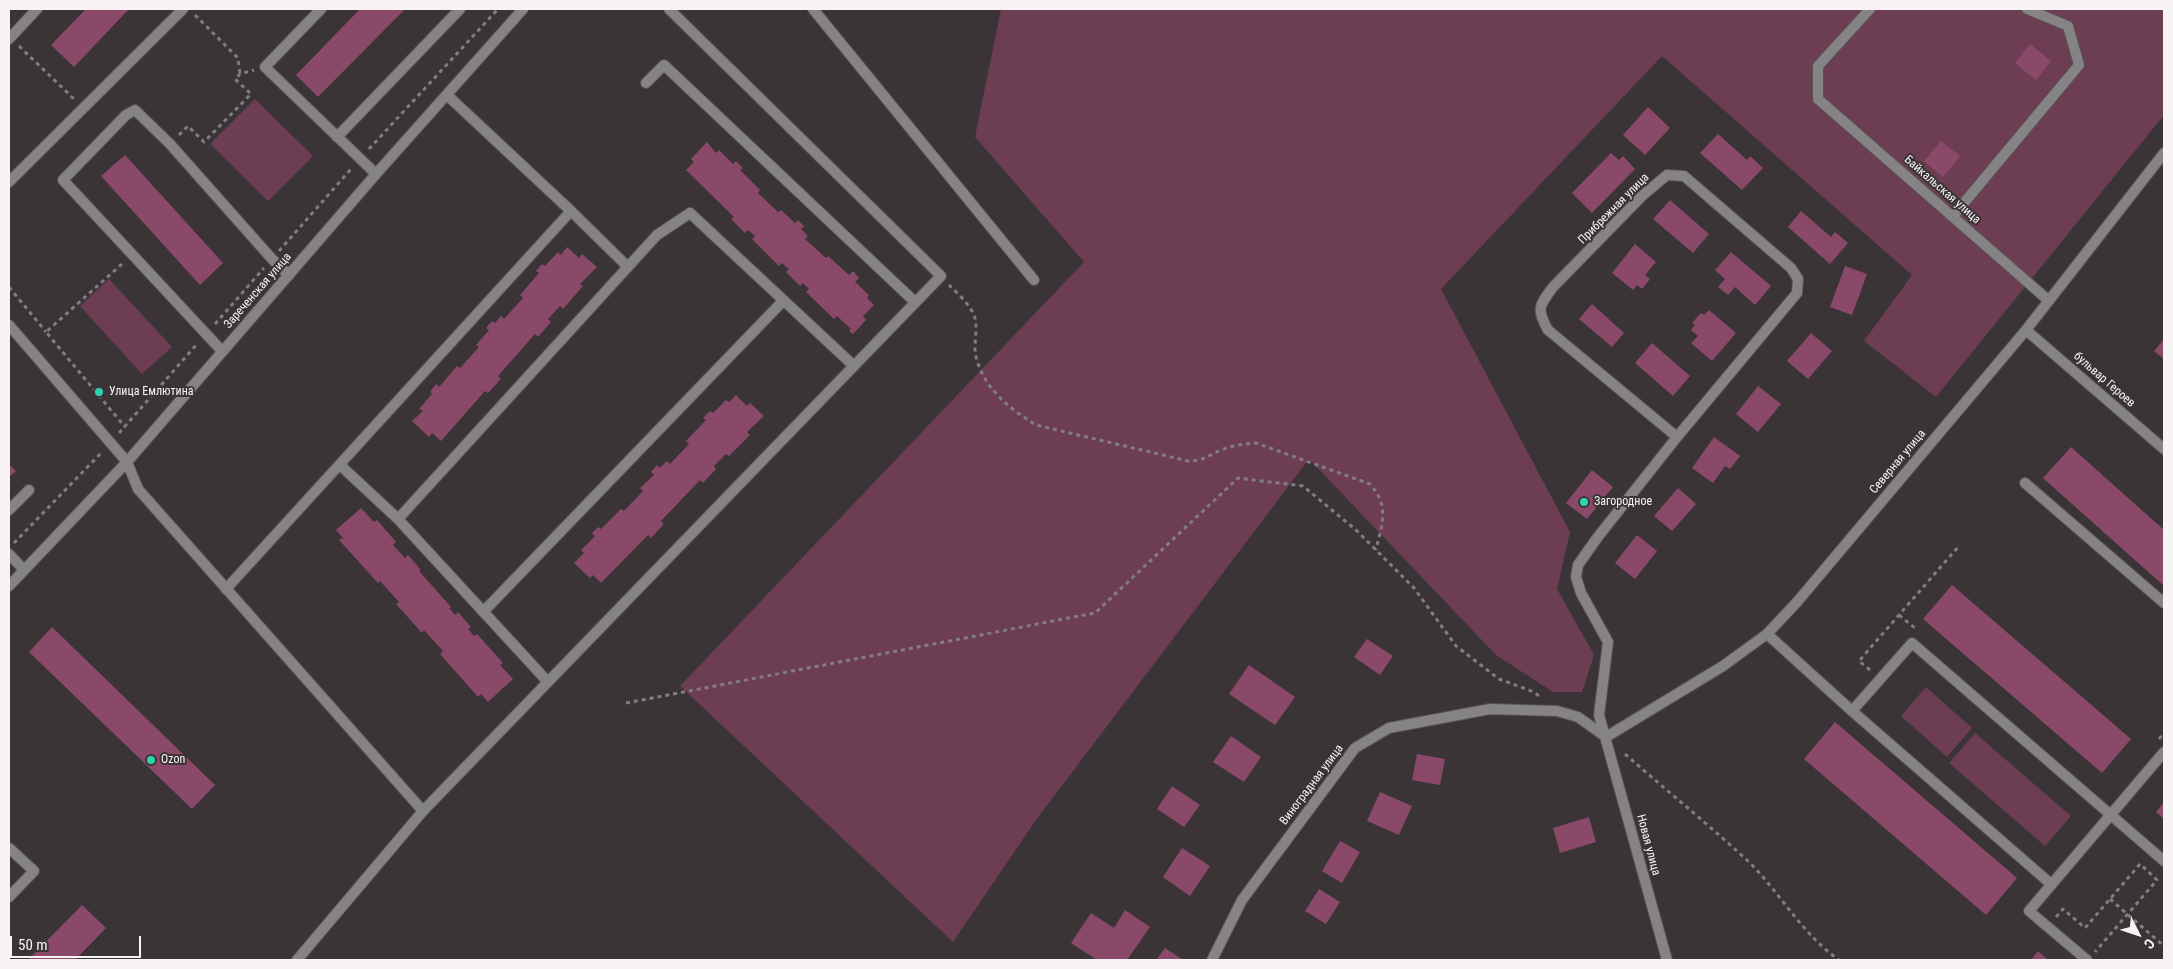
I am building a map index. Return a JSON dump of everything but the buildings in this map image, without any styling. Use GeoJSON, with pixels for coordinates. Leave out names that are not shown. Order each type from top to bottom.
{"type":"FeatureCollection","features":[{"type":"Feature","properties":{"kind":"street"},"geometry":{"type":"LineString","coordinates":[[9,38],[37,9]]}},
{"type":"Feature","properties":{"kind":"street"},"geometry":{"type":"LineString","coordinates":[[9,182],[184,9]]}},
{"type":"Feature","properties":{"kind":"street"},"geometry":{"type":"LineString","coordinates":[[321,9],[264,67],[376,174]]}},
{"type":"Feature","properties":{"kind":"street"},"geometry":{"type":"LineString","coordinates":[[337,137],[460,9]]}},
{"type":"Feature","properties":{"kind":"street","name":"Зареченская улица"},"geometry":{"type":"LineString","coordinates":[[9,586],[127,462],[376,174],[523,9]]}},
{"type":"Feature","properties":{"kind":"street"},"geometry":{"type":"LineString","coordinates":[[297,960],[423,811],[941,276],[669,9]]}},
{"type":"Feature","properties":{"kind":"street"},"geometry":{"type":"LineString","coordinates":[[814,9],[1034,280]]}},
{"type":"Feature","properties":{"kind":"street","name":"Байкальская улица"},"geometry":{"type":"LineString","coordinates":[[1870,9],[1818,66],[1818,98],[2048,300]]}},
{"type":"Feature","properties":{"kind":"street"},"geometry":{"type":"LineString","coordinates":[[1953,216],[2079,65],[2068,26],[2027,9]]}},
{"type":"Feature","properties":{"kind":"street"},"geometry":{"type":"LineString","coordinates":[[646,83],[664,65],[915,302]]}},
{"type":"Feature","properties":{"kind":"street"},"geometry":{"type":"LineString","coordinates":[[447,95],[628,267]]}},
{"type":"Feature","properties":{"kind":"street"},"geometry":{"type":"LineString","coordinates":[[222,351],[205,335],[63,180],[126,114],[135,110],[170,144],[272,259],[289,275]]}},
{"type":"Feature","properties":{"kind":"street","name":"Северная улица"},"geometry":{"type":"LineString","coordinates":[[1606,737],[1722,666],[1768,634],[1798,602],[2026,330],[2164,153]]}},
{"type":"Feature","properties":{"kind":"street","name":"Прибрежная улица"},"geometry":{"type":"LineString","coordinates":[[1606,737],[1598,715],[1608,642],[1581,593],[1576,577],[1578,565],[1677,437],[1797,293],[1798,279],[1791,268],[1765,244],[1684,176],[1667,175],[1642,196],[1553,287],[1541,304],[1539,315],[1548,330],[1677,437]]}},
{"type":"Feature","properties":{"kind":"street"},"geometry":{"type":"LineString","coordinates":[[226,589],[571,211]]}},
{"type":"Feature","properties":{"kind":"street"},"geometry":{"type":"LineString","coordinates":[[398,519],[657,235],[690,213],[854,366]]}},
{"type":"Feature","properties":{"kind":"street"},"geometry":{"type":"LineString","coordinates":[[483,612],[783,301]]}},
{"type":"Feature","properties":{"kind":"street"},"geometry":{"type":"LineString","coordinates":[[9,325],[127,462],[138,489],[423,811]]}},
{"type":"Feature","properties":{"kind":"street","name":"бульвар Героев"},"geometry":{"type":"LineString","coordinates":[[2026,330],[2164,449]]}},
{"type":"Feature","properties":{"kind":"street"},"geometry":{"type":"LineString","coordinates":[[340,464],[398,519],[548,682]]}},
{"type":"Feature","properties":{"kind":"street"},"geometry":{"type":"LineString","coordinates":[[2024,483],[2164,603]]}},
{"type":"Feature","properties":{"kind":"street"},"geometry":{"type":"LineString","coordinates":[[9,510],[29,490]]}},
{"type":"Feature","properties":{"kind":"street"},"geometry":{"type":"LineString","coordinates":[[9,554],[24,570]]}},
{"type":"Feature","properties":{"kind":"street"},"geometry":{"type":"LineString","coordinates":[[1768,634],[1852,711],[2051,884]]}},
{"type":"Feature","properties":{"kind":"street"},"geometry":{"type":"LineString","coordinates":[[1852,711],[1912,643],[2164,861]]}},
{"type":"Feature","properties":{"kind":"street","name":"Виноградная улица"},"geometry":{"type":"LineString","coordinates":[[1212,960],[1242,900],[1355,748],[1388,728],[1490,709],[1556,711],[1578,717],[1606,737]]}},
{"type":"Feature","properties":{"kind":"street","name":"Новая улица"},"geometry":{"type":"LineString","coordinates":[[1606,737],[1667,960]]}},
{"type":"Feature","properties":{"kind":"street"},"geometry":{"type":"LineString","coordinates":[[2090,957],[2029,911],[2164,752]]}},
{"type":"Feature","properties":{"kind":"street"},"geometry":{"type":"LineString","coordinates":[[9,848],[34,871],[9,896]]}},
{"type":"Feature","properties":{"kind":"path"},"geometry":{"type":"LineString","coordinates":[[188,9],[238,58],[240,74]]}},
{"type":"Feature","properties":{"kind":"path"},"geometry":{"type":"LineString","coordinates":[[9,549],[110,443],[360,159],[498,9]]}},
{"type":"Feature","properties":{"kind":"path"},"geometry":{"type":"LineString","coordinates":[[9,38],[83,108]]}},
{"type":"Feature","properties":{"kind":"path"},"geometry":{"type":"LineString","coordinates":[[170,144],[188,126],[204,142],[251,94],[235,79],[240,74],[264,67]]}},
{"type":"Feature","properties":{"kind":"path"},"geometry":{"type":"LineString","coordinates":[[46,332],[132,255]]}},
{"type":"Feature","properties":{"kind":"path"},"geometry":{"type":"LineString","coordinates":[[941,276],[966,303],[975,318],[976,357],[988,385],[1016,413],[1036,424],[1188,461],[1202,461],[1221,450],[1239,444],[1256,443],[1370,484],[1380,496],[1383,515],[1376,550]]}},
{"type":"Feature","properties":{"kind":"path"},"geometry":{"type":"LineString","coordinates":[[9,287],[124,427]]}},
{"type":"Feature","properties":{"kind":"path"},"geometry":{"type":"LineString","coordinates":[[626,703],[1095,613],[1238,478],[1303,486],[1356,530],[1414,588],[1456,646],[1499,679],[1534,692],[1556,711]]}},
{"type":"Feature","properties":{"kind":"path"},"geometry":{"type":"LineString","coordinates":[[1880,679],[1859,661],[1958,548]]}},
{"type":"Feature","properties":{"kind":"path"},"geometry":{"type":"LineString","coordinates":[[1899,615],[1922,634]]}},
{"type":"Feature","properties":{"kind":"path"},"geometry":{"type":"LineString","coordinates":[[2158,740],[2164,733]]}},
{"type":"Feature","properties":{"kind":"path"},"geometry":{"type":"LineString","coordinates":[[1606,737],[1750,863],[1809,935],[1821,948],[1839,960]]}},
{"type":"Feature","properties":{"kind":"path"},"geometry":{"type":"LineString","coordinates":[[2048,926],[2063,909],[2085,928],[2140,864],[2157,880],[2090,957]]}},
{"type":"Feature","properties":{"kind":"path"},"geometry":{"type":"LineString","coordinates":[[2110,899],[2164,946]]}},
{"type":"Feature","properties":{"kind":"shaded area"},"geometry":{"type":"Polygon","coordinates":[[[1001,9],[2164,9],[2164,115],[1936,397],[1864,341],[1912,275],[1662,56],[1441,289],[1570,532],[1557,589],[1594,655],[1582,692],[1553,692],[1496,655],[1309,459],[1036,820],[953,942],[680,686],[1084,262],[975,137],[1001,9]]]}},
{"type":"Feature","properties":{"kind":"shaded area"},"geometry":{"type":"Polygon","coordinates":[[[255,99],[313,156],[268,201],[210,144],[255,99]]]}},
{"type":"Feature","properties":{"kind":"shaded area"},"geometry":{"type":"Polygon","coordinates":[[[109,279],[172,347],[142,374],[80,306],[109,279]]]}},
{"type":"Feature","properties":{"kind":"shaded area"},"geometry":{"type":"Polygon","coordinates":[[[1926,687],[1972,728],[1947,757],[1901,716],[1926,687]]]}},
{"type":"Feature","properties":{"kind":"shaded area"},"geometry":{"type":"Polygon","coordinates":[[[1975,733],[2071,816],[2045,846],[1949,763],[1975,733]]]}},
{"type":"Feature","properties":{"kind":"place","name":"Улица Емлютина"},"geometry":{"type":"Point","coordinates":[99,392]}},
{"type":"Feature","properties":{"kind":"place","name":"Загородное"},"geometry":{"type":"Point","coordinates":[1584,502]}},
{"type":"Feature","properties":{"kind":"place","name":"Ozon"},"geometry":{"type":"Point","coordinates":[151,760]}}]}
